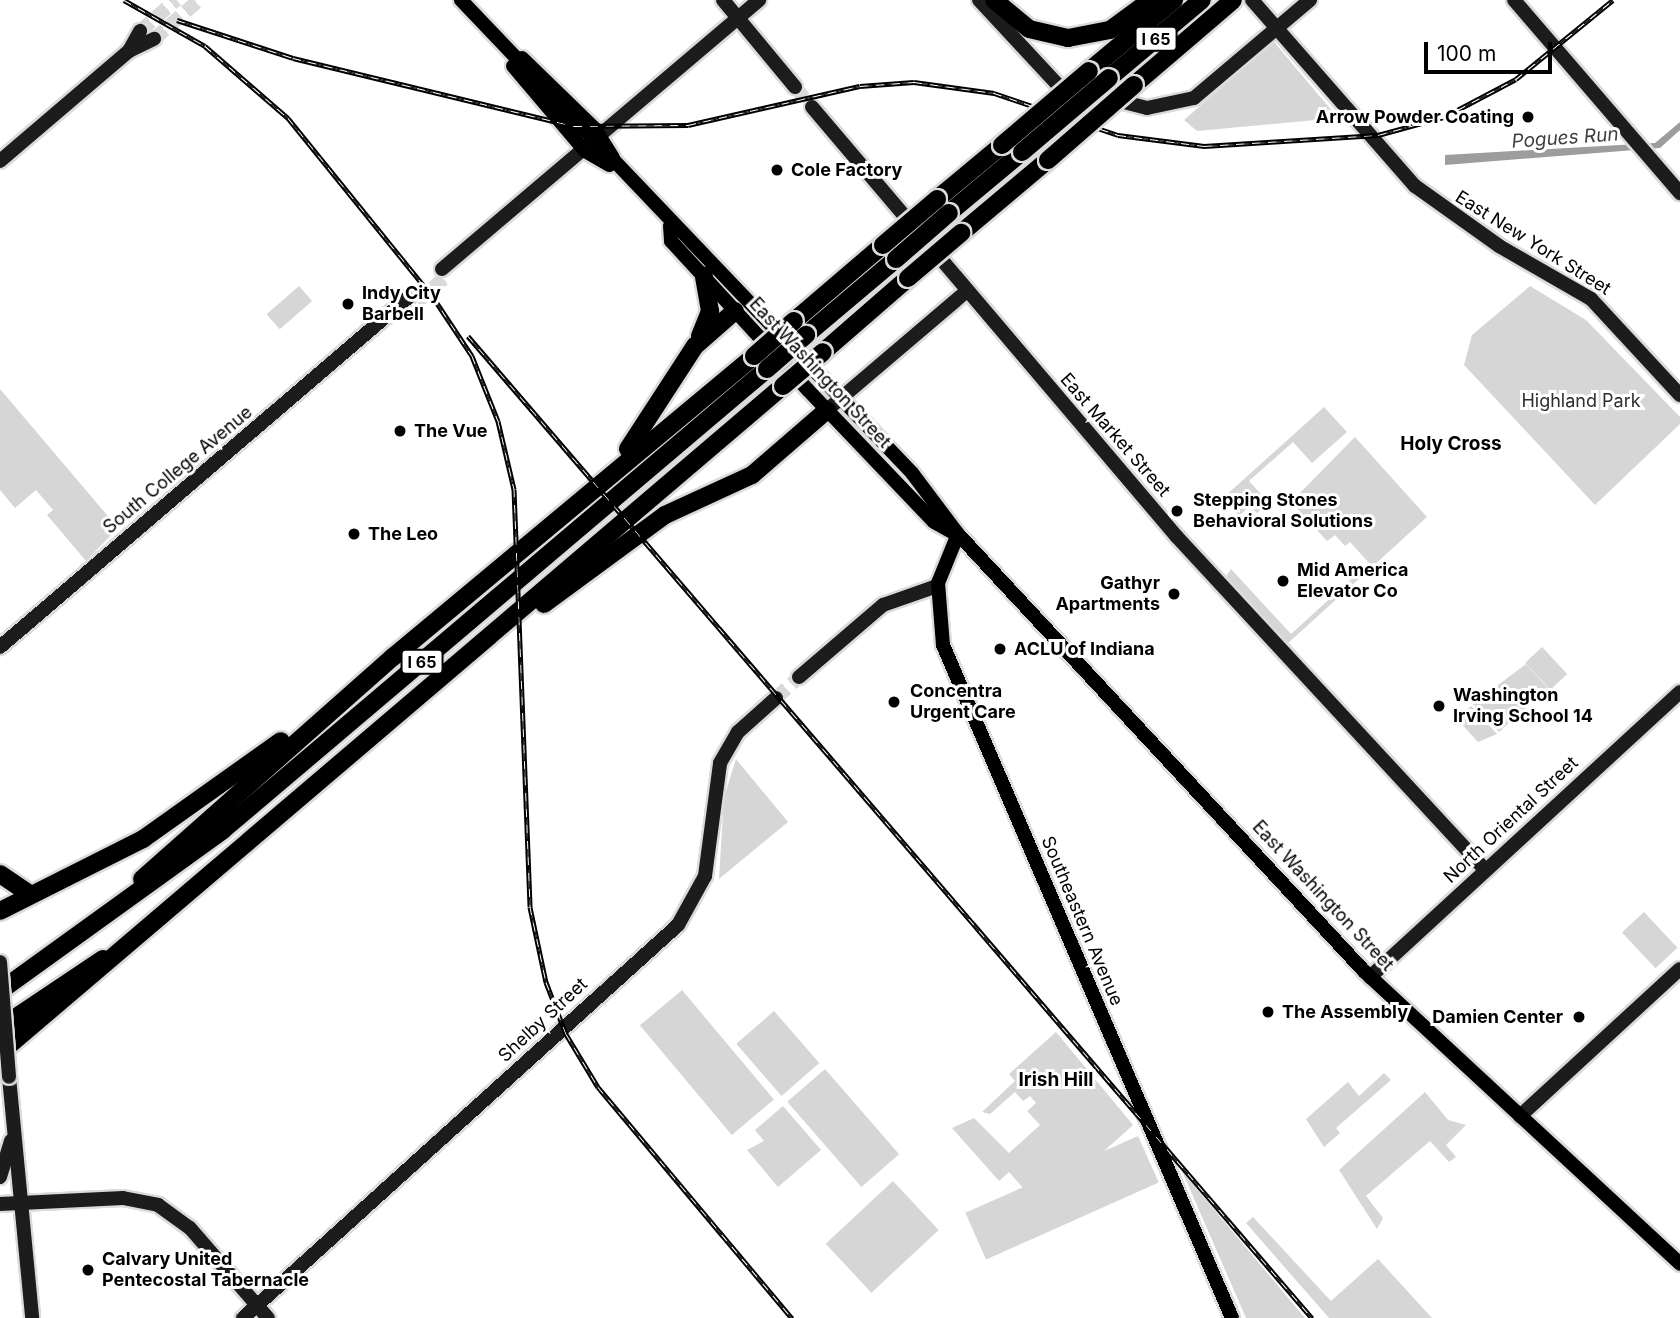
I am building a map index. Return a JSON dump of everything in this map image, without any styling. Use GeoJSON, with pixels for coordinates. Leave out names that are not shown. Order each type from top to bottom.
{"type":"FeatureCollection","features":[{"type":"Feature","properties":{"kind":"highway"},"geometry":{"type":"LineString","coordinates":[[994,0],[1029,30],[1077,38],[1116,26],[1151,0]]}},
{"type":"Feature","properties":{"kind":"highway"},"geometry":{"type":"LineString","coordinates":[[800,328],[883,245],[1174,0]]}},
{"type":"Feature","properties":{"kind":"highway","name":"I 65"},"geometry":{"type":"LineString","coordinates":[[0,991],[69,944],[223,830],[800,328],[895,259],[1202,0]]}},
{"type":"Feature","properties":{"kind":"highway","name":"I 65"},"geometry":{"type":"LineString","coordinates":[[0,1053],[482,645],[1229,3]]}},
{"type":"Feature","properties":{"kind":"highway"},"geometry":{"type":"LineString","coordinates":[[563,513],[640,434],[695,346],[710,311],[704,276]]}},
{"type":"Feature","properties":{"kind":"highway"},"geometry":{"type":"LineString","coordinates":[[695,346],[735,311]]}},
{"type":"Feature","properties":{"kind":"highway"},"geometry":{"type":"LineString","coordinates":[[69,944],[393,657],[563,513],[760,363]]}},
{"type":"Feature","properties":{"kind":"highway"},"geometry":{"type":"LineString","coordinates":[[482,645],[665,515],[752,475],[827,410]]}},
{"type":"Feature","properties":{"kind":"highway"},"geometry":{"type":"LineString","coordinates":[[0,911],[183,813],[393,657]]}},
{"type":"Feature","properties":{"kind":"highway"},"geometry":{"type":"LineString","coordinates":[[0,874],[31,895]]}},
{"type":"Feature","properties":{"kind":"highway"},"geometry":{"type":"LineString","coordinates":[[0,1028],[77,970],[122,950]]}},
{"type":"Feature","properties":{"kind":"main road","name":"East Washington Street"},"geometry":{"type":"LineString","coordinates":[[461,0],[501,43],[541,71],[594,144],[615,167],[670,226],[685,229],[750,298],[918,479],[958,534],[1370,977],[1680,1264]]}},
{"type":"Feature","properties":{"kind":"main road"},"geometry":{"type":"LineString","coordinates":[[723,0],[795,87]]}},
{"type":"Feature","properties":{"kind":"main road"},"geometry":{"type":"LineString","coordinates":[[445,272],[594,144],[615,136],[659,87],[759,0]]}},
{"type":"Feature","properties":{"kind":"main road"},"geometry":{"type":"LineString","coordinates":[[979,0],[1040,70],[1071,92],[1137,108],[1194,98],[1310,0]]}},
{"type":"Feature","properties":{"kind":"main road","name":"East New York Street"},"geometry":{"type":"LineString","coordinates":[[1252,0],[1421,192],[1591,299],[1680,395]]}},
{"type":"Feature","properties":{"kind":"main road"},"geometry":{"type":"LineString","coordinates":[[1514,0],[1680,193]]}},
{"type":"Feature","properties":{"kind":"main road"},"geometry":{"type":"LineString","coordinates":[[129,51],[140,31]]}},
{"type":"Feature","properties":{"kind":"main road"},"geometry":{"type":"LineString","coordinates":[[0,161],[129,51],[154,39]]}},
{"type":"Feature","properties":{"kind":"main road","name":"East Washington Street"},"geometry":{"type":"LineString","coordinates":[[501,43],[526,87],[594,144],[615,167]]}},
{"type":"Feature","properties":{"kind":"main road","name":"East Market Street"},"geometry":{"type":"LineString","coordinates":[[812,107],[1216,581],[1485,870]]}},
{"type":"Feature","properties":{"kind":"main road","name":"East Washington Street"},"geometry":{"type":"LineString","coordinates":[[670,226],[671,242],[827,410],[934,522],[958,534]]}},
{"type":"Feature","properties":{"kind":"main road"},"geometry":{"type":"LineString","coordinates":[[827,410],[967,291]]}},
{"type":"Feature","properties":{"kind":"main road"},"geometry":{"type":"LineString","coordinates":[[735,311],[750,298]]}},
{"type":"Feature","properties":{"kind":"main road","name":"South College Avenue"},"geometry":{"type":"LineString","coordinates":[[0,647],[414,299]]}},
{"type":"Feature","properties":{"kind":"main road","name":"Southeastern Avenue"},"geometry":{"type":"LineString","coordinates":[[958,534],[937,586],[946,651],[1232,1318]]}},
{"type":"Feature","properties":{"kind":"main road"},"geometry":{"type":"LineString","coordinates":[[799,677],[883,605],[937,586]]}},
{"type":"Feature","properties":{"kind":"main road","name":"North Oriental Street"},"geometry":{"type":"LineString","coordinates":[[1370,977],[1680,692]]}},
{"type":"Feature","properties":{"kind":"main road","name":"Shelby Street"},"geometry":{"type":"LineString","coordinates":[[243,1318],[683,920],[705,876],[720,763],[738,732],[776,698]]}},
{"type":"Feature","properties":{"kind":"main road"},"geometry":{"type":"LineString","coordinates":[[0,962],[32,1318]]}},
{"type":"Feature","properties":{"kind":"main road"},"geometry":{"type":"LineString","coordinates":[[1520,1116],[1680,969]]}},
{"type":"Feature","properties":{"kind":"main road"},"geometry":{"type":"LineString","coordinates":[[0,1177],[13,1130]]}},
{"type":"Feature","properties":{"kind":"main road"},"geometry":{"type":"LineString","coordinates":[[0,1204],[22,1207],[128,1198],[182,1220],[268,1318]]}},
{"type":"Feature","properties":{"kind":"main road"},"geometry":{"type":"LineString","coordinates":[[0,1214],[22,1207]]}},
{"type":"Feature","properties":{"kind":"green space"},"geometry":{"type":"Polygon","coordinates":[[[1274,42],[1338,118],[1197,131],[1184,120],[1274,42]]]}},
{"type":"Feature","properties":{"kind":"green space"},"geometry":{"type":"Polygon","coordinates":[[[299,286],[312,301],[280,329],[267,314],[299,286]]]}},
{"type":"Feature","properties":{"kind":"green space","name":"Highland Park"},"geometry":{"type":"Polygon","coordinates":[[[1530,286],[1586,320],[1680,417],[1680,424],[1595,505],[1464,365],[1472,335],[1530,286]]]}},
{"type":"Feature","properties":{"kind":"green space"},"geometry":{"type":"Polygon","coordinates":[[[0,389],[118,528],[86,561],[47,515],[53,510],[36,490],[15,508],[0,490],[0,389]]]}},
{"type":"Feature","properties":{"kind":"green space"},"geometry":{"type":"Polygon","coordinates":[[[1324,407],[1347,432],[1312,463],[1293,442],[1249,481],[1268,502],[1275,497],[1257,513],[1250,506],[1239,516],[1223,498],[1324,407]]]}},
{"type":"Feature","properties":{"kind":"green space"},"geometry":{"type":"Polygon","coordinates":[[[1355,437],[1427,517],[1286,645],[1225,578],[1231,569],[1291,634],[1369,563],[1350,542],[1345,546],[1335,535],[1327,541],[1291,502],[1355,437]]]}},
{"type":"Feature","properties":{"kind":"green space"},"geometry":{"type":"Polygon","coordinates":[[[1542,647],[1567,674],[1550,690],[1525,663],[1542,647]]]}},
{"type":"Feature","properties":{"kind":"green space"},"geometry":{"type":"Polygon","coordinates":[[[1526,664],[1548,688],[1499,732],[1473,704],[1526,664]]]}},
{"type":"Feature","properties":{"kind":"green space"},"geometry":{"type":"Polygon","coordinates":[[[1471,706],[1497,734],[1478,742],[1457,719],[1471,706]]]}},
{"type":"Feature","properties":{"kind":"green space"},"geometry":{"type":"Polygon","coordinates":[[[736,759],[788,822],[719,879],[724,797],[736,759]]]}},
{"type":"Feature","properties":{"kind":"green space"},"geometry":{"type":"Polygon","coordinates":[[[1644,912],[1677,948],[1655,968],[1622,932],[1644,912]]]}},
{"type":"Feature","properties":{"kind":"green space"},"geometry":{"type":"Polygon","coordinates":[[[682,990],[774,1100],[732,1135],[640,1025],[682,990]]]}},
{"type":"Feature","properties":{"kind":"green space"},"geometry":{"type":"Polygon","coordinates":[[[774,1011],[819,1063],[782,1096],[736,1044],[774,1011]]]}},
{"type":"Feature","properties":{"kind":"green space"},"geometry":{"type":"Polygon","coordinates":[[[1056,1032],[1133,1125],[1041,1208],[1009,1172],[999,1181],[952,1128],[974,1118],[1009,1153],[1040,1125],[1027,1111],[1036,1103],[1030,1096],[1023,1101],[1015,1092],[990,1114],[982,1112],[1015,1081],[1009,1074],[1056,1032]]]}},
{"type":"Feature","properties":{"kind":"green space"},"geometry":{"type":"Polygon","coordinates":[[[825,1069],[899,1154],[861,1187],[787,1102],[825,1069]]]}},
{"type":"Feature","properties":{"kind":"green space"},"geometry":{"type":"Polygon","coordinates":[[[1384,1073],[1391,1080],[1336,1128],[1340,1133],[1324,1147],[1306,1119],[1348,1082],[1359,1096],[1384,1073]]]}},
{"type":"Feature","properties":{"kind":"green space"},"geometry":{"type":"Polygon","coordinates":[[[1425,1092],[1448,1120],[1466,1125],[1446,1145],[1456,1157],[1449,1162],[1430,1141],[1366,1196],[1383,1218],[1377,1229],[1339,1170],[1425,1092]]]}},
{"type":"Feature","properties":{"kind":"green space"},"geometry":{"type":"Polygon","coordinates":[[[783,1106],[821,1150],[778,1187],[747,1150],[764,1141],[755,1130],[783,1106]]]}},
{"type":"Feature","properties":{"kind":"green space"},"geometry":{"type":"Polygon","coordinates":[[[1138,1136],[1159,1183],[986,1259],[965,1213],[1138,1136]]]}},
{"type":"Feature","properties":{"kind":"green space"},"geometry":{"type":"Polygon","coordinates":[[[1182,1171],[1305,1318],[1246,1318],[1182,1171]]]}},
{"type":"Feature","properties":{"kind":"green space"},"geometry":{"type":"Polygon","coordinates":[[[893,1181],[939,1230],[871,1293],[826,1244],[893,1181]]]}},
{"type":"Feature","properties":{"kind":"green space"},"geometry":{"type":"Polygon","coordinates":[[[1253,1217],[1331,1301],[1378,1259],[1432,1318],[1329,1318],[1246,1223],[1253,1217]]]}},
{"type":"Feature","properties":{"kind":"shaded area"},"geometry":{"type":"Polygon","coordinates":[[[1680,122],[1680,130],[1660,148],[1445,165],[1445,155],[1655,143],[1680,122]]]}},
{"type":"Feature","properties":{"kind":"tunnel"},"geometry":{"type":"LineString","coordinates":[[140,31],[176,0]]}},
{"type":"Feature","properties":{"kind":"tunnel"},"geometry":{"type":"LineString","coordinates":[[154,39],[199,0]]}},
{"type":"Feature","properties":{"kind":"tunnel"},"geometry":{"type":"LineString","coordinates":[[795,87],[812,107]]}},
{"type":"Feature","properties":{"kind":"tunnel"},"geometry":{"type":"LineString","coordinates":[[417,302],[448,275]]}},
{"type":"Feature","properties":{"kind":"tunnel"},"geometry":{"type":"LineString","coordinates":[[776,698],[799,677]]}},
{"type":"Feature","properties":{"kind":"railway"},"geometry":{"type":"LineString","coordinates":[[124,0],[205,46],[288,118],[433,297],[472,356],[498,421],[514,489],[530,907],[546,982],[566,1034],[598,1087],[792,1318]]}},
{"type":"Feature","properties":{"kind":"railway"},"geometry":{"type":"LineString","coordinates":[[177,20],[293,58],[574,126],[688,125],[860,86],[914,82],[994,93],[1118,135],[1204,146],[1378,135],[1444,117],[1516,79],[1613,0]]}},
{"type":"Feature","properties":{"kind":"railway"},"geometry":{"type":"LineString","coordinates":[[468,336],[1312,1318]]}},
{"type":"Feature","properties":{"kind":"place","name":"Arrow Powder Coating"},"geometry":{"type":"Point","coordinates":[1528,117]}},
{"type":"Feature","properties":{"kind":"place","name":"Cole Factory"},"geometry":{"type":"Point","coordinates":[777,170]}},
{"type":"Feature","properties":{"kind":"place","name":"Indy City Barbell"},"geometry":{"type":"Point","coordinates":[348,304]}},
{"type":"Feature","properties":{"kind":"place","name":"The Vue"},"geometry":{"type":"Point","coordinates":[400,431]}},
{"type":"Feature","properties":{"kind":"place","name":"Stepping Stones Behavioral Solutions"},"geometry":{"type":"Point","coordinates":[1177,511]}},
{"type":"Feature","properties":{"kind":"place","name":"The Leo"},"geometry":{"type":"Point","coordinates":[354,534]}},
{"type":"Feature","properties":{"kind":"place","name":"Mid America Elevator Co"},"geometry":{"type":"Point","coordinates":[1283,581]}},
{"type":"Feature","properties":{"kind":"place","name":"Gathyr Apartments"},"geometry":{"type":"Point","coordinates":[1174,594]}},
{"type":"Feature","properties":{"kind":"place","name":"ACLU of Indiana"},"geometry":{"type":"Point","coordinates":[1000,649]}},
{"type":"Feature","properties":{"kind":"place","name":"Concentra Urgent Care"},"geometry":{"type":"Point","coordinates":[894,702]}},
{"type":"Feature","properties":{"kind":"place","name":"Washington Irving School 14"},"geometry":{"type":"Point","coordinates":[1439,706]}},
{"type":"Feature","properties":{"kind":"place","name":"The Assembly"},"geometry":{"type":"Point","coordinates":[1268,1012]}},
{"type":"Feature","properties":{"kind":"place","name":"Damien Center"},"geometry":{"type":"Point","coordinates":[1579,1017]}},
{"type":"Feature","properties":{"kind":"place","name":"Calvary United Pentecostal Tabernacle"},"geometry":{"type":"Point","coordinates":[88,1270]}},
{"type":"Feature","properties":{"kind":"district","name":"Holy Cross"},"geometry":{"type":"Point","coordinates":[1451,444]}},
{"type":"Feature","properties":{"kind":"district","name":"Irish Hill"},"geometry":{"type":"Point","coordinates":[1056,1080]}},
{"type":"Feature","properties":{"kind":"water label","name":"Pogues Run"},"geometry":{"type":"Point","coordinates":[1565,138]}}]}
